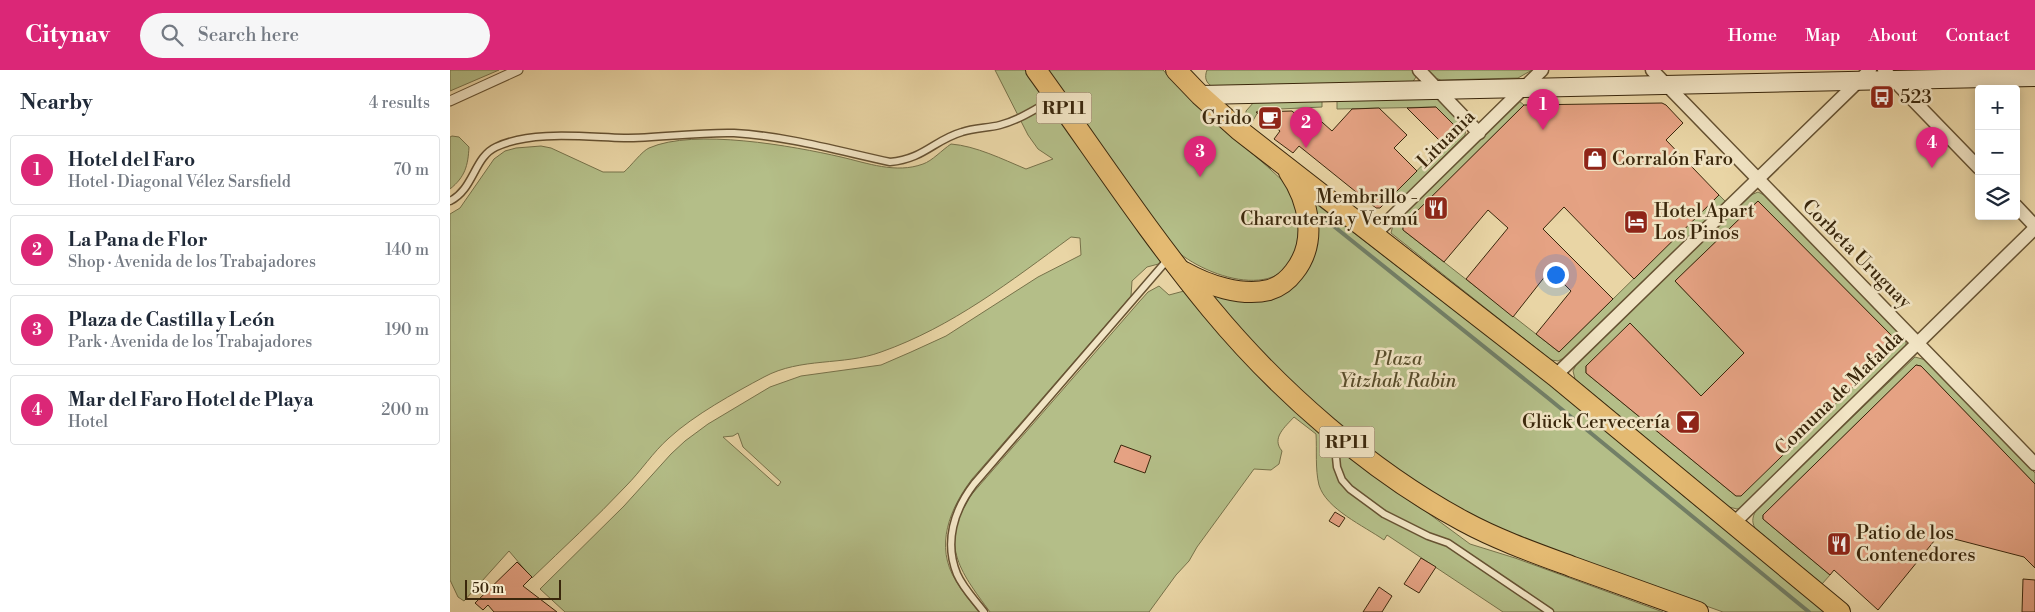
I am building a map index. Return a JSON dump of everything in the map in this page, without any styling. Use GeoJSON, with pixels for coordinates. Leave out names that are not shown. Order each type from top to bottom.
{"type":"FeatureCollection","features":[{"type":"Feature","properties":{"kind":"main road","name":"RP11"},"geometry":{"type":"LineString","coordinates":[[1036,70],[1211,310],[1268,372],[1334,433],[1389,474],[1437,506],[1494,537],[1698,612]]}},
{"type":"Feature","properties":{"kind":"main road"},"geometry":{"type":"LineString","coordinates":[[1184,73],[1200,95],[1239,130],[1555,376],[1840,612]]}},
{"type":"Feature","properties":{"kind":"main road"},"geometry":{"type":"LineString","coordinates":[[1200,95],[1667,85],[1889,75],[2035,77]]}},
{"type":"Feature","properties":{"kind":"main road"},"geometry":{"type":"LineString","coordinates":[[1175,263],[1202,282],[1246,290],[1270,290],[1291,277],[1303,258],[1307,247],[1309,221],[1298,186],[1283,163]]}},
{"type":"Feature","properties":{"kind":"street"},"geometry":{"type":"LineString","coordinates":[[450,101],[518,70]]}},
{"type":"Feature","properties":{"kind":"street"},"geometry":{"type":"LineString","coordinates":[[1419,70],[1479,133]]}},
{"type":"Feature","properties":{"kind":"street","name":"Lituania"},"geometry":{"type":"LineString","coordinates":[[1375,234],[1542,70]]}},
{"type":"Feature","properties":{"kind":"street","name":"Corbeta Uruguay"},"geometry":{"type":"LineString","coordinates":[[1652,70],[2035,464]]}},
{"type":"Feature","properties":{"kind":"street"},"geometry":{"type":"LineString","coordinates":[[1889,75],[1975,164]]}},
{"type":"Feature","properties":{"kind":"street"},"geometry":{"type":"LineString","coordinates":[[1555,376],[1864,76]]}},
{"type":"Feature","properties":{"kind":"street"},"geometry":{"type":"LineString","coordinates":[[2020,210],[2035,227]]}},
{"type":"Feature","properties":{"kind":"street","name":"Comuna de Mafalda"},"geometry":{"type":"LineString","coordinates":[[1734,523],[2035,227]]}},
{"type":"Feature","properties":{"kind":"lane"},"geometry":{"type":"LineString","coordinates":[[450,200],[456,198],[467,187],[483,158],[493,148],[507,142],[529,138],[645,138],[704,133],[734,134],[785,140],[890,162],[906,160],[918,155],[962,131],[1002,125],[1023,117],[1056,97]]}},
{"type":"Feature","properties":{"kind":"lane"},"geometry":{"type":"LineString","coordinates":[[984,612],[957,575],[952,560],[952,530],[960,505],[974,484],[1175,263]]}},
{"type":"Feature","properties":{"kind":"lane"},"geometry":{"type":"LineString","coordinates":[[1334,433],[1337,467],[1342,480],[1350,488],[1384,514],[1428,536],[1448,542],[1550,612]]}},
{"type":"Feature","properties":{"kind":"green space"},"geometry":{"type":"Polygon","coordinates":[[[450,70],[499,70],[450,91],[450,70]]]}},
{"type":"Feature","properties":{"kind":"green space"},"geometry":{"type":"Polygon","coordinates":[[[995,70],[1026,70],[1166,262],[1147,267],[1132,281],[1131,296],[972,479],[957,502],[948,528],[946,554],[949,568],[956,581],[979,612],[565,612],[540,589],[624,506],[671,454],[708,424],[770,387],[801,376],[881,365],[946,336],[1038,277],[1081,255],[1080,238],[1071,237],[980,302],[907,342],[867,356],[807,364],[778,371],[727,397],[690,421],[669,438],[615,498],[532,578],[509,551],[464,601],[458,597],[450,580],[450,214],[460,208],[494,159],[505,151],[541,146],[551,148],[603,172],[624,172],[649,148],[668,142],[691,139],[717,139],[797,148],[892,168],[913,167],[926,163],[951,144],[979,150],[1026,169],[1053,159],[1038,149],[1028,135],[995,70]],[[738,433],[733,436],[723,437],[778,486],[781,482],[743,447],[738,433]]]}},
{"type":"Feature","properties":{"kind":"green space"},"geometry":{"type":"Polygon","coordinates":[[[1047,70],[1163,70],[1191,100],[1268,167],[1287,187],[1297,211],[1299,231],[1295,255],[1284,270],[1268,278],[1249,280],[1228,277],[1207,270],[1172,247],[1047,70]]]}},
{"type":"Feature","properties":{"kind":"green space"},"geometry":{"type":"Polygon","coordinates":[[[1207,70],[1412,70],[1416,77],[1412,83],[1213,87],[1206,80],[1207,70]]]}},
{"type":"Feature","properties":{"kind":"green space"},"geometry":{"type":"Polygon","coordinates":[[[1426,70],[1532,70],[1518,78],[1441,80],[1435,78],[1426,70]]]}},
{"type":"Feature","properties":{"kind":"green space"},"geometry":{"type":"Polygon","coordinates":[[[1437,97],[1466,128],[1465,135],[1397,203],[1391,197],[1455,132],[1455,126],[1436,107],[1337,109],[1337,98],[1437,97]]]}},
{"type":"Feature","properties":{"kind":"green space"},"geometry":{"type":"Polygon","coordinates":[[[1322,98],[1322,107],[1259,110],[1250,126],[1246,122],[1246,111],[1254,102],[1322,98]]]}},
{"type":"Feature","properties":{"kind":"green space"},"geometry":{"type":"Polygon","coordinates":[[[1519,101],[1524,105],[1403,225],[1403,230],[1559,352],[1719,195],[1725,201],[1566,357],[1558,361],[1551,360],[1391,233],[1393,225],[1519,101]]]}},
{"type":"Feature","properties":{"kind":"green space"},"geometry":{"type":"Polygon","coordinates":[[[450,137],[459,137],[469,147],[465,171],[450,189],[450,137]]]}},
{"type":"Feature","properties":{"kind":"green space"},"geometry":{"type":"Polygon","coordinates":[[[1758,192],[1764,195],[1906,340],[1906,347],[1743,507],[1737,509],[1729,507],[1575,379],[1573,371],[1576,365],[1751,195],[1758,192]],[[1758,201],[1675,281],[1744,353],[1701,396],[1631,324],[1586,366],[1586,373],[1736,496],[1896,345],[1896,340],[1758,201]]]}},
{"type":"Feature","properties":{"kind":"green space","name":"Plaza Yitzhak Rabin"},"geometry":{"type":"Polygon","coordinates":[[[1311,200],[1589,414],[1681,494],[1826,612],[1723,612],[1541,547],[1457,509],[1371,452],[1301,395],[1207,291],[1225,296],[1307,270],[1317,244],[1316,219],[1311,200]]]}},
{"type":"Feature","properties":{"kind":"green space"},"geometry":{"type":"Polygon","coordinates":[[[1159,286],[1169,295],[1184,291],[1352,457],[1470,544],[1515,558],[1663,612],[1503,612],[1387,535],[1384,540],[1356,523],[1329,502],[1319,485],[1316,434],[1294,417],[1280,433],[1278,442],[1282,451],[1279,464],[1271,470],[1254,469],[1197,547],[1189,561],[1176,575],[1149,612],[990,612],[969,583],[957,556],[955,542],[956,527],[962,511],[972,494],[1139,302],[1148,292],[1159,286]]]}},
{"type":"Feature","properties":{"kind":"green space"},"geometry":{"type":"Polygon","coordinates":[[[1915,357],[1926,360],[2035,473],[2035,484],[1921,366],[1916,365],[1763,515],[1763,519],[1830,575],[1822,584],[1755,528],[1754,514],[1915,357]]]}},
{"type":"Feature","properties":{"kind":"building"},"geometry":{"type":"Polygon","coordinates":[[[1662,103],[1683,123],[1666,140],[1719,195],[1634,279],[1564,207],[1543,229],[1613,299],[1559,352],[1536,334],[1571,291],[1550,270],[1513,317],[1466,279],[1508,228],[1488,210],[1444,262],[1403,230],[1403,225],[1524,105],[1662,103]]]}},
{"type":"Feature","properties":{"kind":"building"},"geometry":{"type":"Polygon","coordinates":[[[1436,107],[1455,126],[1455,132],[1443,144],[1407,108],[1436,107]]]}},
{"type":"Feature","properties":{"kind":"building"},"geometry":{"type":"Polygon","coordinates":[[[1379,108],[1407,135],[1394,148],[1417,171],[1380,208],[1376,208],[1299,146],[1293,153],[1274,139],[1280,131],[1256,112],[1292,111],[1306,123],[1314,115],[1332,131],[1352,109],[1379,108]]]}},
{"type":"Feature","properties":{"kind":"building"},"geometry":{"type":"Polygon","coordinates":[[[1758,201],[1896,340],[1896,345],[1741,496],[1736,496],[1586,373],[1586,366],[1630,323],[1701,396],[1744,353],[1675,281],[1758,201]]]}},
{"type":"Feature","properties":{"kind":"building"},"geometry":{"type":"Polygon","coordinates":[[[1916,365],[1921,366],[2035,484],[2035,568],[2024,557],[1939,535],[1878,610],[1834,570],[1830,575],[1763,519],[1763,515],[1916,365]]]}},
{"type":"Feature","properties":{"kind":"building"},"geometry":{"type":"Polygon","coordinates":[[[1121,445],[1151,456],[1145,473],[1114,462],[1121,445]]]}},
{"type":"Feature","properties":{"kind":"building"},"geometry":{"type":"Polygon","coordinates":[[[1335,512],[1345,518],[1339,527],[1329,521],[1335,512]]]}},
{"type":"Feature","properties":{"kind":"building"},"geometry":{"type":"Polygon","coordinates":[[[1421,558],[1436,567],[1419,593],[1404,584],[1421,558]]]}},
{"type":"Feature","properties":{"kind":"building"},"geometry":{"type":"Polygon","coordinates":[[[517,562],[532,577],[523,586],[557,612],[494,612],[488,605],[483,610],[475,603],[517,562]]]}},
{"type":"Feature","properties":{"kind":"building"},"geometry":{"type":"Polygon","coordinates":[[[2023,579],[2035,580],[2035,612],[2022,612],[2023,579]]]}},
{"type":"Feature","properties":{"kind":"building"},"geometry":{"type":"Polygon","coordinates":[[[1379,587],[1392,596],[1382,612],[1363,612],[1379,587]]]}},
{"type":"Feature","properties":{"kind":"waterway"},"geometry":{"type":"LineString","coordinates":[[1317,221],[1331,224],[1548,398],[1809,612]]}},
{"type":"Feature","properties":{"kind":"place","name":"523"},"geometry":{"type":"Point","coordinates":[1882,97]}},
{"type":"Feature","properties":{"kind":"place","name":"Grido"},"geometry":{"type":"Point","coordinates":[1270,118]}},
{"type":"Feature","properties":{"kind":"place","name":"Hotel del Faro"},"geometry":{"type":"Point","coordinates":[1543,130]}},
{"type":"Feature","properties":{"kind":"place","name":"La Pana de Flor"},"geometry":{"type":"Point","coordinates":[1306,148]}},
{"type":"Feature","properties":{"kind":"place","name":"Corralón Faro"},"geometry":{"type":"Point","coordinates":[1595,159]}},
{"type":"Feature","properties":{"kind":"place","name":"Mar del Faro Hotel de Playa"},"geometry":{"type":"Point","coordinates":[1932,168]}},
{"type":"Feature","properties":{"kind":"place","name":"Plaza de Castilla y León"},"geometry":{"type":"Point","coordinates":[1200,177]}},
{"type":"Feature","properties":{"kind":"place","name":"Membrillo - Charcutería y Vermú"},"geometry":{"type":"Point","coordinates":[1436,208]}},
{"type":"Feature","properties":{"kind":"place","name":"Hotel Apart Los Pinos"},"geometry":{"type":"Point","coordinates":[1636,222]}},
{"type":"Feature","properties":{"kind":"place","name":"Glück Cervecería"},"geometry":{"type":"Point","coordinates":[1688,422]}},
{"type":"Feature","properties":{"kind":"place","name":"Patio de los Contenedores"},"geometry":{"type":"Point","coordinates":[1839,544]}}]}
